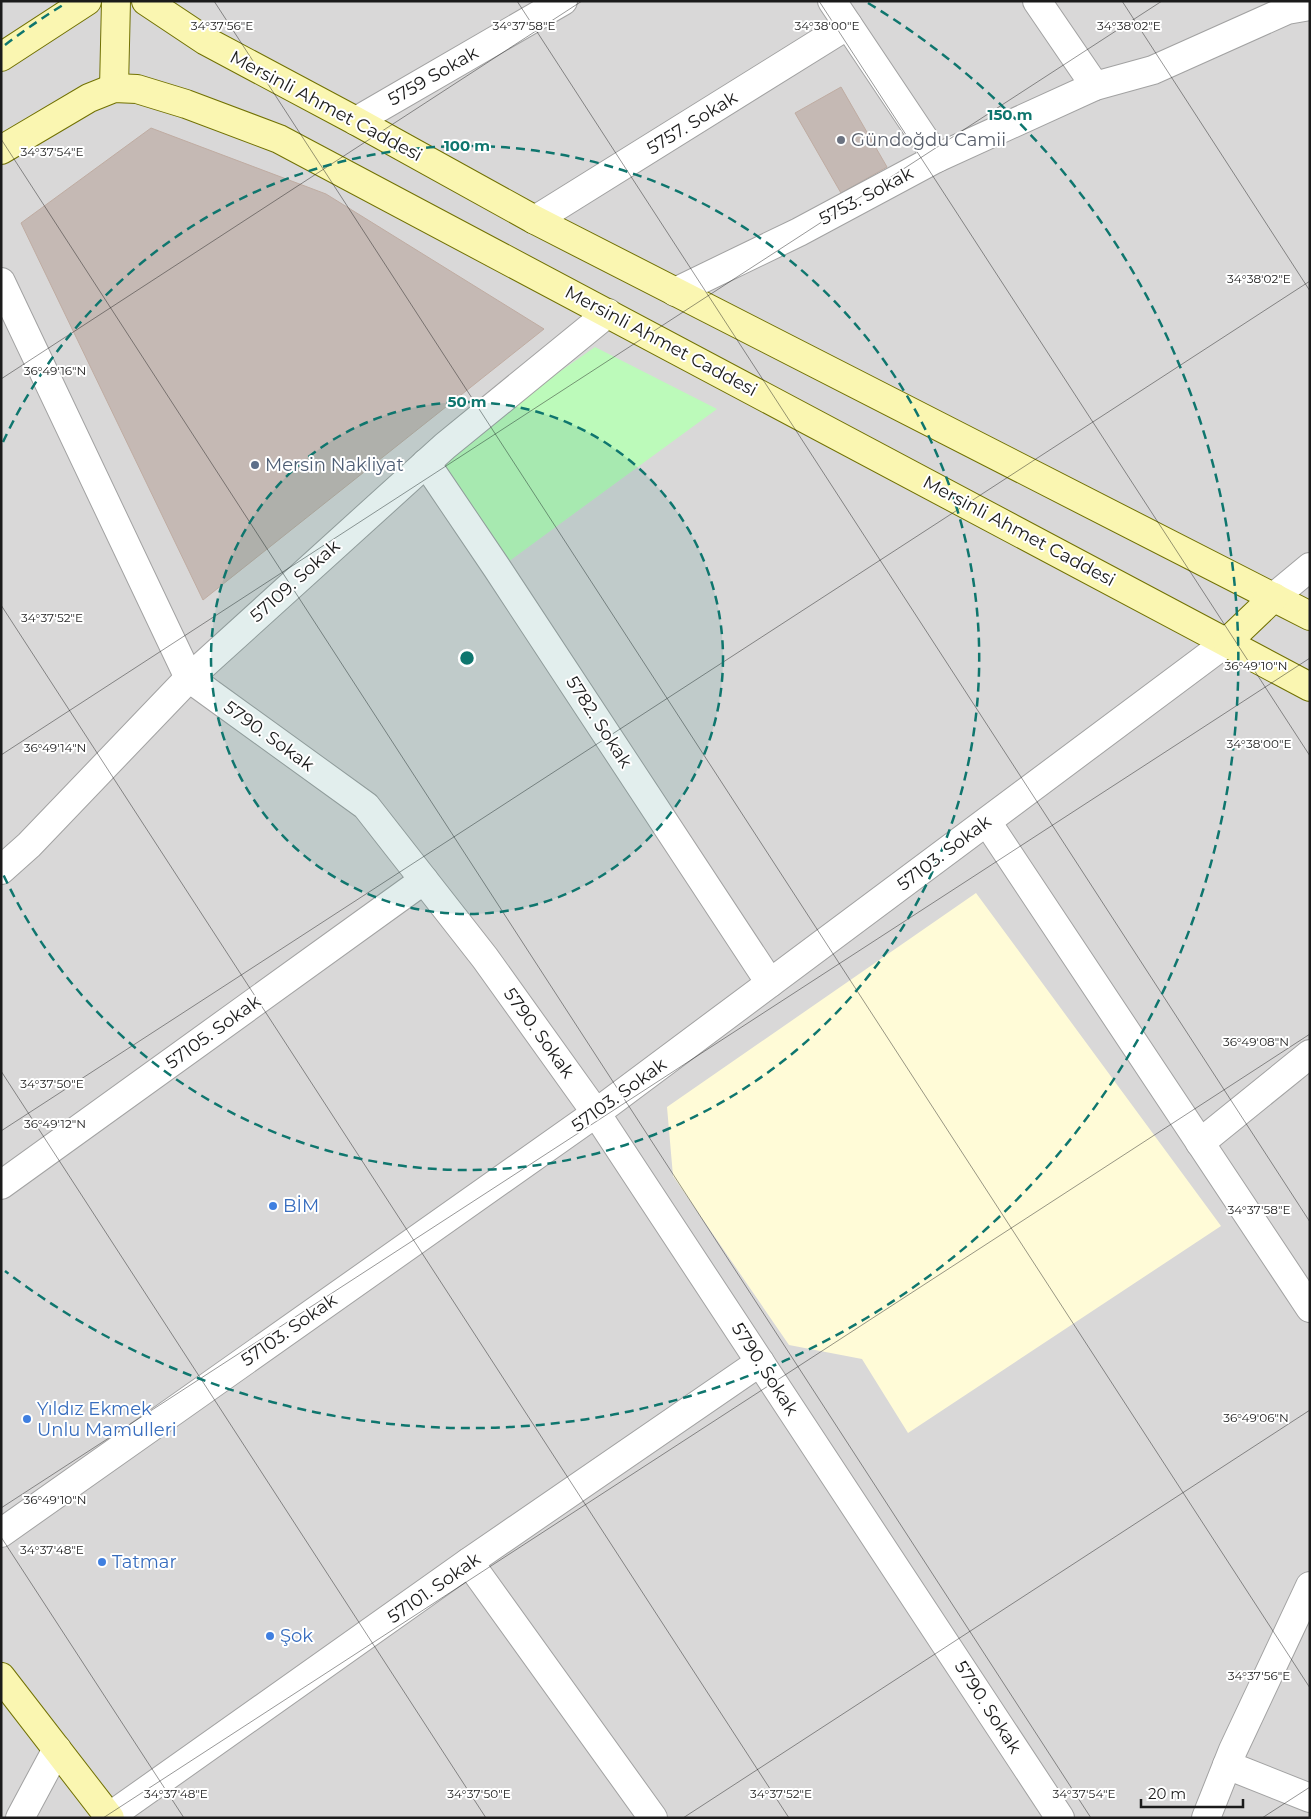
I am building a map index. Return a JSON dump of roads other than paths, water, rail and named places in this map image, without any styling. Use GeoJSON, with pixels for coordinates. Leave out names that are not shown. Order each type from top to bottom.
{"type":"FeatureCollection","features":[{"type":"Feature","properties":{"kind":"street"},"geometry":{"type":"LineString","coordinates":[[1,56],[87,1]]}},
{"type":"Feature","properties":{"kind":"street"},"geometry":{"type":"LineString","coordinates":[[114,88],[116,1]]}},
{"type":"Feature","properties":{"kind":"street","name":"Mersinli Ahmet Caddesi"},"geometry":{"type":"LineString","coordinates":[[146,1],[206,41],[535,220],[1310,616]]}},
{"type":"Feature","properties":{"kind":"street","name":"5759 Sokak"},"geometry":{"type":"LineString","coordinates":[[356,121],[563,1]]}},
{"type":"Feature","properties":{"kind":"street"},"geometry":{"type":"LineString","coordinates":[[832,1],[937,158]]}},
{"type":"Feature","properties":{"kind":"street"},"geometry":{"type":"LineString","coordinates":[[1037,1],[1095,86]]}},
{"type":"Feature","properties":{"kind":"street","name":"5753. Sokak"},"geometry":{"type":"LineString","coordinates":[[676,292],[799,232],[937,158],[1095,86],[1153,70],[1293,6]]}},
{"type":"Feature","properties":{"kind":"street","name":"5757. Sokak"},"geometry":{"type":"LineString","coordinates":[[535,220],[848,25]]}},
{"type":"Feature","properties":{"kind":"street","name":"Mersinli Ahmet Caddesi"},"geometry":{"type":"LineString","coordinates":[[1,150],[89,98],[114,88],[137,90],[186,104],[279,138],[1310,687]]}},
{"type":"Feature","properties":{"kind":"street","name":"5790. Sokak"},"geometry":{"type":"LineString","coordinates":[[1,282],[189,678],[366,806],[485,958],[596,1112],[1060,1818]]}},
{"type":"Feature","properties":{"kind":"street","name":"57109. Sokak"},"geometry":{"type":"LineString","coordinates":[[1,870],[29,845],[189,678],[426,463],[608,313]]}},
{"type":"Feature","properties":{"kind":"street","name":"5782. Sokak"},"geometry":{"type":"LineString","coordinates":[[426,463],[503,576],[770,983]]}},
{"type":"Feature","properties":{"kind":"street"},"geometry":{"type":"LineString","coordinates":[[1227,642],[1274,597],[1310,567]]}},
{"type":"Feature","properties":{"kind":"street","name":"57103. Sokak"},"geometry":{"type":"LineString","coordinates":[[1,1533],[596,1112],[1227,642]]}},
{"type":"Feature","properties":{"kind":"street"},"geometry":{"type":"LineString","coordinates":[[987,822],[1310,1308]]}},
{"type":"Feature","properties":{"kind":"street","name":"57105. Sokak"},"geometry":{"type":"LineString","coordinates":[[1,1185],[424,880]]}},
{"type":"Feature","properties":{"kind":"street"},"geometry":{"type":"LineString","coordinates":[[1200,1143],[1310,1054]]}},
{"type":"Feature","properties":{"kind":"street","name":"57101. Sokak"},"geometry":{"type":"LineString","coordinates":[[109,1817],[469,1562],[760,1362]]}},
{"type":"Feature","properties":{"kind":"street"},"geometry":{"type":"LineString","coordinates":[[469,1562],[653,1818]]}},
{"type":"Feature","properties":{"kind":"street"},"geometry":{"type":"LineString","coordinates":[[1206,1818],[1227,1764],[1310,1586]]}},
{"type":"Feature","properties":{"kind":"street"},"geometry":{"type":"LineString","coordinates":[[1,1677],[109,1817]]}},
{"type":"Feature","properties":{"kind":"street"},"geometry":{"type":"LineString","coordinates":[[20,1818],[57,1749]]}},
{"type":"Feature","properties":{"kind":"street"},"geometry":{"type":"LineString","coordinates":[[1227,1764],[1310,1798]]}},
{"type":"Feature","properties":{"kind":"place","name":"Gündoğdu Camii"},"geometry":{"type":"Point","coordinates":[841,140]}},
{"type":"Feature","properties":{"kind":"place","name":"Mersin Nakliyat"},"geometry":{"type":"Point","coordinates":[255,465]}},
{"type":"Feature","properties":{"kind":"place","name":"BİM"},"geometry":{"type":"Point","coordinates":[273,1206]}},
{"type":"Feature","properties":{"kind":"place","name":"Yıldız Ekmek Unlu Mamulleri"},"geometry":{"type":"Point","coordinates":[27,1419]}},
{"type":"Feature","properties":{"kind":"place","name":"Tatmar"},"geometry":{"type":"Point","coordinates":[102,1562]}},
{"type":"Feature","properties":{"kind":"place","name":"Şok"},"geometry":{"type":"Point","coordinates":[270,1636]}}]}
